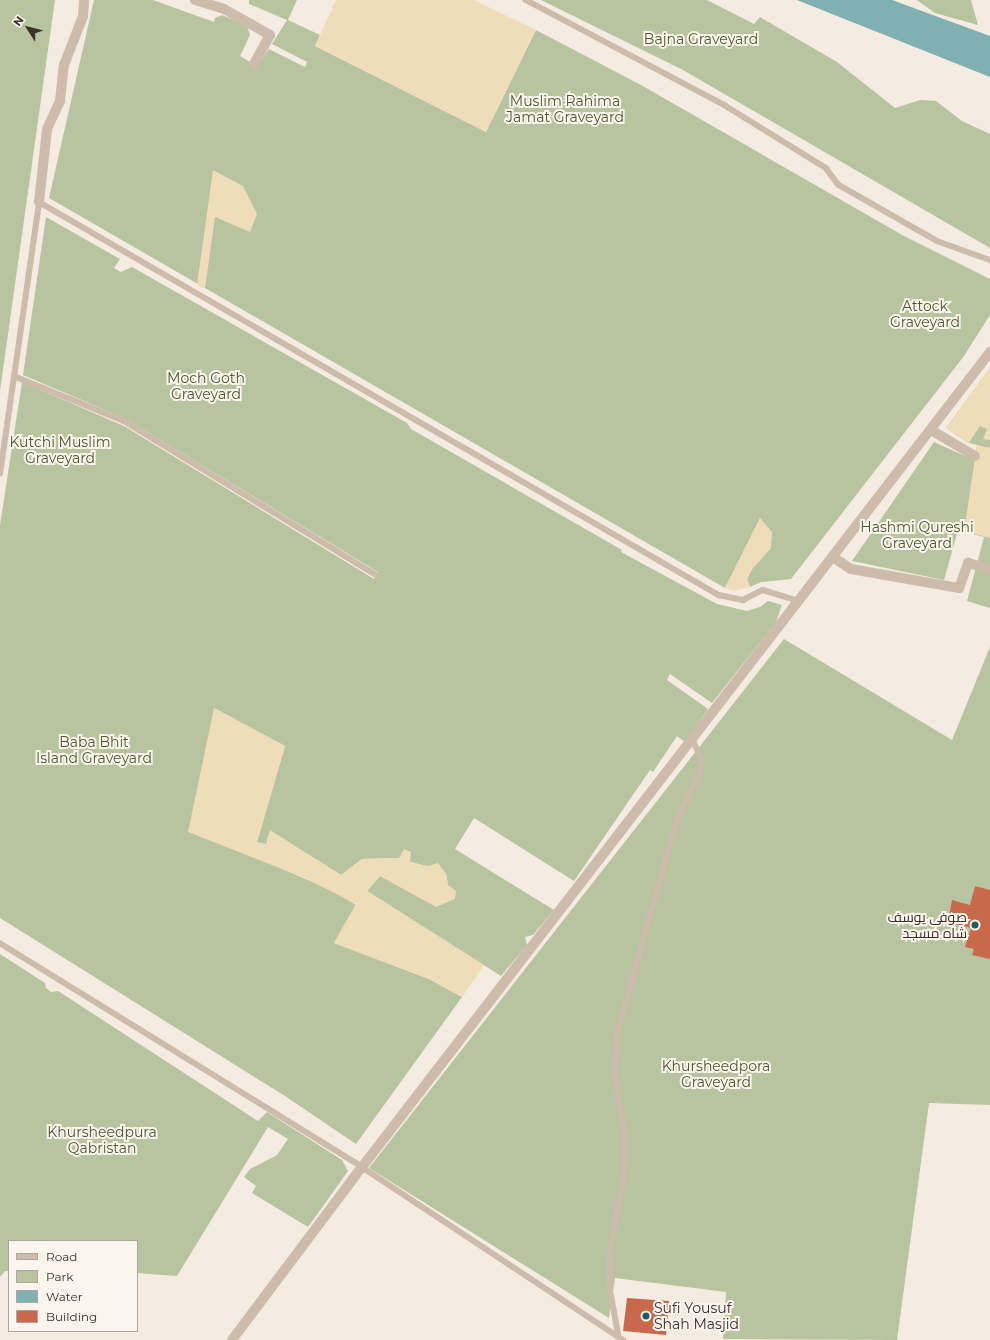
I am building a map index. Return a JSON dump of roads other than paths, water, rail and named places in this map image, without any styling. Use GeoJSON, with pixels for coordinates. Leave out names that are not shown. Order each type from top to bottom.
{"type":"FeatureCollection","features":[{"type":"Feature","properties":{"kind":"street"},"geometry":{"type":"LineString","coordinates":[[39,202],[47,129],[60,101],[64,65],[83,16],[84,0]]}},
{"type":"Feature","properties":{"kind":"street"},"geometry":{"type":"LineString","coordinates":[[195,0],[224,9],[270,35],[254,64]]}},
{"type":"Feature","properties":{"kind":"street"},"geometry":{"type":"LineString","coordinates":[[232,1340],[362,1167],[799,602],[990,352]]}},
{"type":"Feature","properties":{"kind":"street"},"geometry":{"type":"LineString","coordinates":[[931,430],[975,456]]}},
{"type":"Feature","properties":{"kind":"street"},"geometry":{"type":"LineString","coordinates":[[833,557],[851,569],[959,588],[968,563],[990,569]]}},
{"type":"Feature","properties":{"kind":"lane"},"geometry":{"type":"LineString","coordinates":[[526,0],[726,106],[826,168],[839,185],[937,241],[990,260]]}},
{"type":"Feature","properties":{"kind":"lane"},"geometry":{"type":"LineString","coordinates":[[0,474],[39,202],[719,596],[743,600],[763,590],[799,602]]}},
{"type":"Feature","properties":{"kind":"lane"},"geometry":{"type":"LineString","coordinates":[[14,376],[124,421],[376,575]]}},
{"type":"Feature","properties":{"kind":"lane"},"geometry":{"type":"LineString","coordinates":[[618,1334],[610,1291],[610,1250],[624,1178],[625,1139],[615,1074],[617,1034],[677,819],[700,774],[701,759],[692,739]]}},
{"type":"Feature","properties":{"kind":"lane"},"geometry":{"type":"LineString","coordinates":[[0,943],[362,1167],[618,1334],[623,1340]]}},
{"type":"Feature","properties":{"kind":"water"},"geometry":{"type":"Polygon","coordinates":[[[797,0],[892,0],[990,36],[990,77],[797,0]]]}},
{"type":"Feature","properties":{"kind":"place","name":"صوفی یوسف شاہ مسجد"},"geometry":{"type":"Point","coordinates":[975,925]}},
{"type":"Feature","properties":{"kind":"place","name":"Sufi Yousuf Shah Masjid"},"geometry":{"type":"Point","coordinates":[646,1316]}},
{"type":"Feature","properties":{"kind":"park label","name":"Bajna Graveyard"},"geometry":{"type":"Point","coordinates":[701,39]}},
{"type":"Feature","properties":{"kind":"park label","name":"Muslim Rahima Jamat Graveyard"},"geometry":{"type":"Point","coordinates":[565,110]}},
{"type":"Feature","properties":{"kind":"park label","name":"Attock Graveyard"},"geometry":{"type":"Point","coordinates":[925,314]}},
{"type":"Feature","properties":{"kind":"park label","name":"Moch Goth Graveyard"},"geometry":{"type":"Point","coordinates":[206,386]}},
{"type":"Feature","properties":{"kind":"park label","name":"Kutchi Muslim Graveyard"},"geometry":{"type":"Point","coordinates":[60,450]}},
{"type":"Feature","properties":{"kind":"park label","name":"Hashmi Qureshi Graveyard"},"geometry":{"type":"Point","coordinates":[917,536]}},
{"type":"Feature","properties":{"kind":"park label","name":"Baba Bhit Island Graveyard"},"geometry":{"type":"Point","coordinates":[94,750]}},
{"type":"Feature","properties":{"kind":"park label","name":"Khursheedpora Graveyard"},"geometry":{"type":"Point","coordinates":[716,1074]}},
{"type":"Feature","properties":{"kind":"park label","name":"Khursheedpura Qabristan"},"geometry":{"type":"Point","coordinates":[102,1140]}}]}
